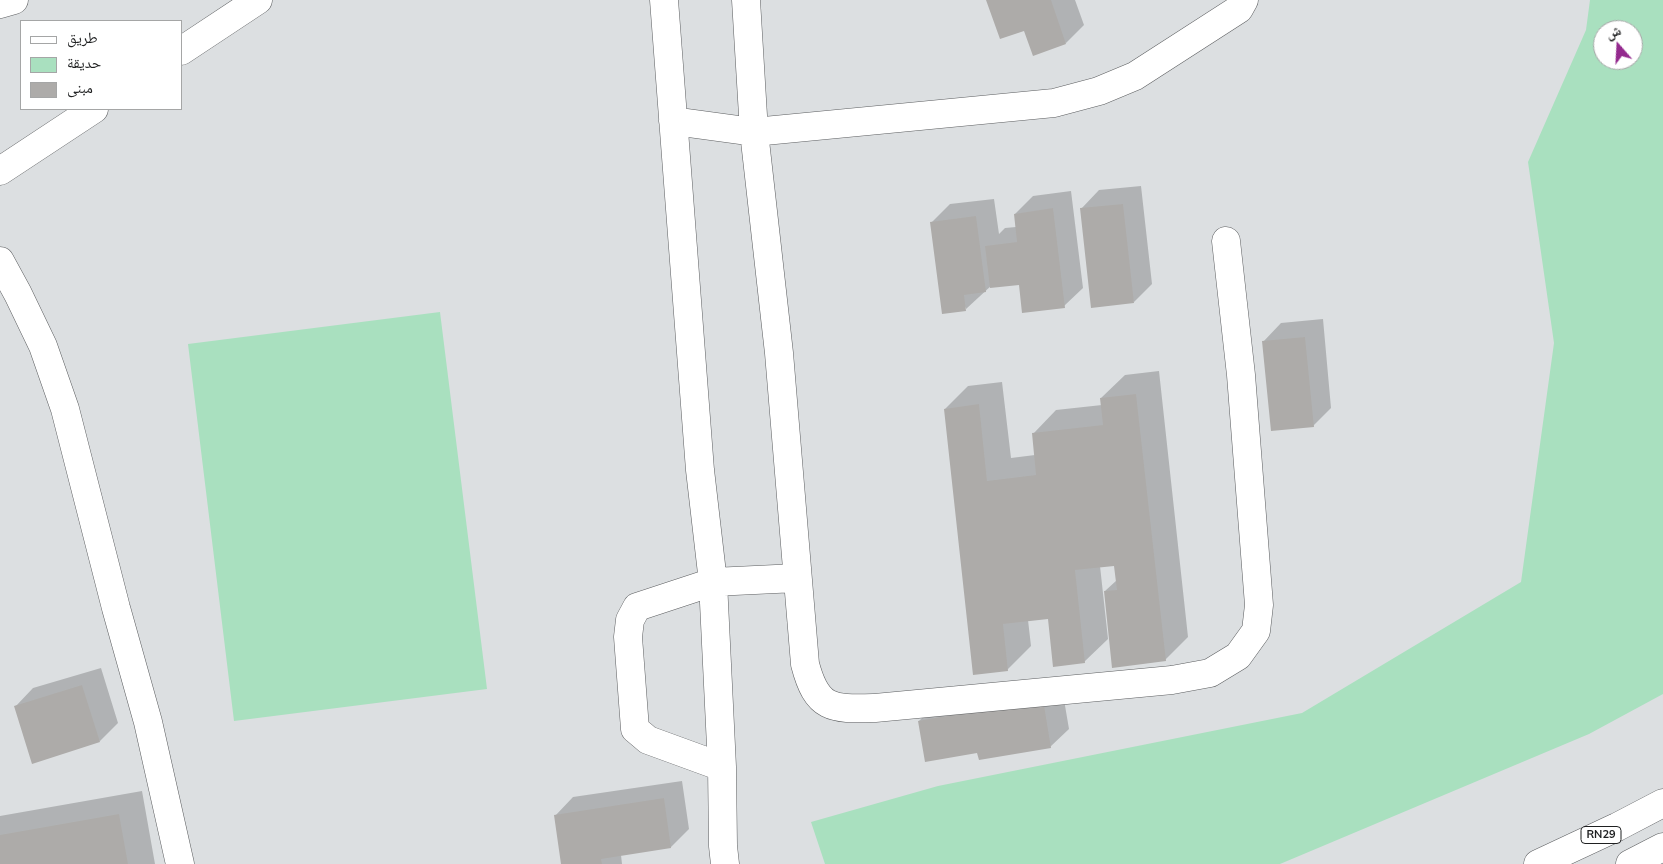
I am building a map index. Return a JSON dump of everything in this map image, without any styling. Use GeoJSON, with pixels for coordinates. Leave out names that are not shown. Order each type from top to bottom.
{"type":"FeatureCollection","features":[{"type":"Feature","properties":{"kind":"street"},"geometry":{"type":"LineString","coordinates":[[0,4],[14,0]]}},
{"type":"Feature","properties":{"kind":"street"},"geometry":{"type":"LineString","coordinates":[[182,50],[258,0]]}},
{"type":"Feature","properties":{"kind":"street"},"geometry":{"type":"LineString","coordinates":[[664,0],[700,470],[713,582],[722,768],[722,858]]}},
{"type":"Feature","properties":{"kind":"street"},"geometry":{"type":"LineString","coordinates":[[746,0],[754,132],[779,353],[805,664],[809,681],[819,696],[832,706],[875,708],[1172,680],[1210,673],[1238,656],[1256,631],[1259,604],[1241,375],[1226,242]]}},
{"type":"Feature","properties":{"kind":"street"},"geometry":{"type":"LineString","coordinates":[[673,121],[754,132],[1054,104],[1099,91],[1135,76],[1239,9],[1244,0]]}},
{"type":"Feature","properties":{"kind":"street"},"geometry":{"type":"LineString","coordinates":[[0,171],[92,110]]}},
{"type":"Feature","properties":{"kind":"street"},"geometry":{"type":"LineString","coordinates":[[0,262],[9,296],[43,346],[65,409],[116,608],[148,722],[180,864]]}},
{"type":"Feature","properties":{"kind":"street"},"geometry":{"type":"LineString","coordinates":[[722,768],[648,740],[635,729],[628,637],[630,620],[636,607],[713,582],[797,578]]}},
{"type":"Feature","properties":{"kind":"street","name":"RN29"},"geometry":{"type":"LineString","coordinates":[[1538,864],[1663,804]]}},
{"type":"Feature","properties":{"kind":"street"},"geometry":{"type":"LineString","coordinates":[[1630,864],[1663,847]]}},
{"type":"Feature","properties":{"kind":"green space"},"geometry":{"type":"Polygon","coordinates":[[[1590,0],[1663,0],[1663,694],[1589,734],[1280,864],[825,864],[811,822],[938,786],[1302,713],[1521,582],[1554,343],[1528,162],[1586,30],[1590,0]]]}},
{"type":"Feature","properties":{"kind":"green space"},"geometry":{"type":"Polygon","coordinates":[[[440,312],[487,689],[234,721],[188,344],[440,312]]]}},
{"type":"Feature","properties":{"kind":"building"},"geometry":{"type":"Polygon","coordinates":[[[986,0],[1051,0],[1066,44],[1033,56],[1024,31],[1000,39],[986,0]]]}},
{"type":"Feature","properties":{"kind":"building"},"geometry":{"type":"Polygon","coordinates":[[[1123,204],[1134,303],[1091,308],[1080,208],[1123,204]]]}},
{"type":"Feature","properties":{"kind":"building"},"geometry":{"type":"Polygon","coordinates":[[[1053,208],[1065,308],[1022,313],[1019,285],[990,288],[985,246],[1017,242],[1014,214],[1053,208]]]}},
{"type":"Feature","properties":{"kind":"building"},"geometry":{"type":"Polygon","coordinates":[[[976,216],[986,292],[964,295],[966,311],[942,314],[930,222],[976,216]]]}},
{"type":"Feature","properties":{"kind":"building"},"geometry":{"type":"Polygon","coordinates":[[[1305,337],[1314,427],[1271,431],[1262,341],[1305,337]]]}},
{"type":"Feature","properties":{"kind":"building"},"geometry":{"type":"Polygon","coordinates":[[[1136,394],[1166,661],[1112,668],[1104,591],[1117,590],[1114,566],[1075,570],[1085,663],[1053,667],[1048,619],[1003,624],[1008,671],[973,675],[944,409],[979,404],[987,481],[1036,475],[1032,433],[1103,425],[1100,398],[1136,394]]]}},
{"type":"Feature","properties":{"kind":"building"},"geometry":{"type":"Polygon","coordinates":[[[82,685],[100,742],[32,764],[14,706],[82,685]]]}},
{"type":"Feature","properties":{"kind":"building"},"geometry":{"type":"Polygon","coordinates":[[[1043,699],[1051,748],[979,760],[977,753],[925,762],[918,721],[1043,699]]]}},
{"type":"Feature","properties":{"kind":"building"},"geometry":{"type":"Polygon","coordinates":[[[664,798],[671,848],[601,859],[602,864],[561,864],[554,815],[664,798]]]}},
{"type":"Feature","properties":{"kind":"building"},"geometry":{"type":"Polygon","coordinates":[[[119,814],[128,864],[0,864],[0,835],[119,814]]]}}]}
